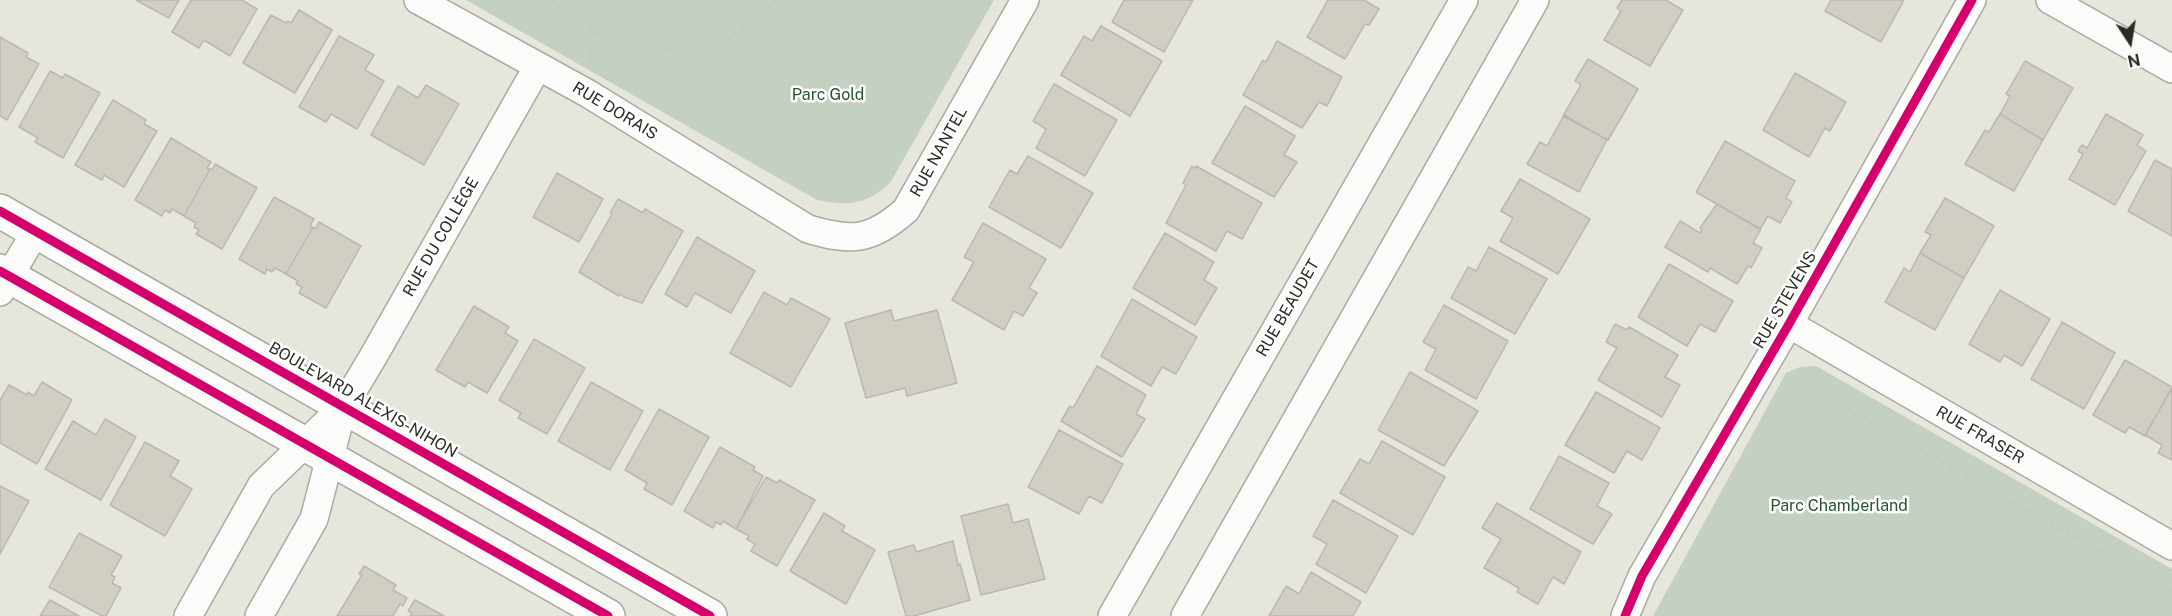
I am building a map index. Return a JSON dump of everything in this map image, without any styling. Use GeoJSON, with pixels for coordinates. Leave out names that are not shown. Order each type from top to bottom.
{"type":"FeatureCollection","features":[{"type":"Feature","properties":{"kind":"street","name":"RUE DORAIS"},"geometry":{"type":"LineString","coordinates":[[418,0],[587,93],[808,230]]}},
{"type":"Feature","properties":{"kind":"street","name":"RUE NANTEL"},"geometry":{"type":"LineString","coordinates":[[808,230],[835,237],[863,237],[888,226],[906,210],[1024,0]]}},
{"type":"Feature","properties":{"kind":"street","name":"RUE BEAUDET"},"geometry":{"type":"LineString","coordinates":[[1112,616],[1464,0]]}},
{"type":"Feature","properties":{"kind":"street"},"geometry":{"type":"LineString","coordinates":[[1185,616],[1534,0]]}},
{"type":"Feature","properties":{"kind":"street","name":"RUE STEVENS"},"geometry":{"type":"LineString","coordinates":[[1625,616],[1642,576],[1972,0]]}},
{"type":"Feature","properties":{"kind":"street"},"geometry":{"type":"LineString","coordinates":[[2050,0],[2172,69]]}},
{"type":"Feature","properties":{"kind":"street","name":"RUE DU COLLÈGE"},"geometry":{"type":"LineString","coordinates":[[259,616],[314,519],[318,450],[538,66]]}},
{"type":"Feature","properties":{"kind":"street","name":"BOULEVARD ALEXIS-NIHON"},"geometry":{"type":"LineString","coordinates":[[0,211],[703,614]]}},
{"type":"Feature","properties":{"kind":"street"},"geometry":{"type":"LineString","coordinates":[[36,231],[3,279],[318,450],[608,616]]}},
{"type":"Feature","properties":{"kind":"street","name":"RUE FRASER"},"geometry":{"type":"LineString","coordinates":[[1788,324],[2172,546]]}},
{"type":"Feature","properties":{"kind":"street"},"geometry":{"type":"LineString","coordinates":[[188,616],[261,486],[318,450]]}},
{"type":"Feature","properties":{"kind":"path"},"geometry":{"type":"LineString","coordinates":[[551,0],[593,30],[617,41],[646,48],[676,51],[702,50],[726,40],[756,20],[776,0],[801,6],[830,7],[870,0]]}},
{"type":"Feature","properties":{"kind":"path"},"geometry":{"type":"LineString","coordinates":[[587,93],[593,30],[603,12],[606,0]]}},
{"type":"Feature","properties":{"kind":"path"},"geometry":{"type":"LineString","coordinates":[[1786,373],[2172,592]]}},
{"type":"Feature","properties":{"kind":"green space","name":"Parc Gold"},"geometry":{"type":"Polygon","coordinates":[[[466,0],[994,0],[890,183],[864,200],[838,203],[817,200],[466,0]]]}},
{"type":"Feature","properties":{"kind":"green space","name":"Parc Chamberland"},"geometry":{"type":"Polygon","coordinates":[[[1816,366],[2172,569],[2172,616],[1653,616],[1786,373],[1800,367],[1816,366]]]}},
{"type":"Feature","properties":{"kind":"building"},"geometry":{"type":"Polygon","coordinates":[[[136,0],[179,0],[169,18],[136,0]]]}},
{"type":"Feature","properties":{"kind":"building"},"geometry":{"type":"Polygon","coordinates":[[[191,0],[242,0],[257,9],[230,56],[204,40],[199,48],[172,32],[191,0]]]}},
{"type":"Feature","properties":{"kind":"building"},"geometry":{"type":"Polygon","coordinates":[[[1124,0],[1193,0],[1164,52],[1112,22],[1124,0]]]}},
{"type":"Feature","properties":{"kind":"building"},"geometry":{"type":"Polygon","coordinates":[[[1328,0],[1364,0],[1379,9],[1369,25],[1365,24],[1345,59],[1307,37],[1328,0]]]}},
{"type":"Feature","properties":{"kind":"building"},"geometry":{"type":"Polygon","coordinates":[[[1622,0],[1666,0],[1683,10],[1650,66],[1604,40],[1621,11],[1617,8],[1622,0]]]}},
{"type":"Feature","properties":{"kind":"building"},"geometry":{"type":"Polygon","coordinates":[[[1831,0],[1904,0],[1881,42],[1825,11],[1831,0]]]}},
{"type":"Feature","properties":{"kind":"building"},"geometry":{"type":"Polygon","coordinates":[[[299,10],[332,30],[295,93],[243,63],[271,15],[286,23],[288,21],[291,23],[299,10]]]}},
{"type":"Feature","properties":{"kind":"building"},"geometry":{"type":"Polygon","coordinates":[[[1101,26],[1162,61],[1130,116],[1061,75],[1084,36],[1092,41],[1101,26]]]}},
{"type":"Feature","properties":{"kind":"building"},"geometry":{"type":"Polygon","coordinates":[[[339,36],[374,55],[365,70],[384,81],[357,129],[331,114],[326,122],[299,107],[339,36]]]}},
{"type":"Feature","properties":{"kind":"building"},"geometry":{"type":"Polygon","coordinates":[[[0,37],[28,53],[26,57],[39,64],[7,120],[0,116],[0,37]]]}},
{"type":"Feature","properties":{"kind":"building"},"geometry":{"type":"Polygon","coordinates":[[[1277,41],[1342,77],[1327,106],[1319,102],[1302,128],[1243,95],[1263,60],[1266,62],[1277,41]]]}},
{"type":"Feature","properties":{"kind":"building"},"geometry":{"type":"Polygon","coordinates":[[[1588,59],[1638,89],[1608,140],[1563,116],[1581,85],[1575,81],[1588,59]]]}},
{"type":"Feature","properties":{"kind":"building"},"geometry":{"type":"Polygon","coordinates":[[[2025,61],[2073,88],[2043,140],[2000,114],[2010,96],[2006,94],[2025,61]]]}},
{"type":"Feature","properties":{"kind":"building"},"geometry":{"type":"Polygon","coordinates":[[[50,71],[63,78],[65,74],[100,93],[63,158],[35,142],[38,138],[19,127],[50,71]]]}},
{"type":"Feature","properties":{"kind":"building"},"geometry":{"type":"Polygon","coordinates":[[[1795,73],[1846,102],[1830,131],[1825,128],[1809,157],[1763,130],[1795,73]]]}},
{"type":"Feature","properties":{"kind":"building"},"geometry":{"type":"Polygon","coordinates":[[[1054,84],[1117,120],[1085,176],[1036,148],[1046,129],[1033,121],[1054,84]]]}},
{"type":"Feature","properties":{"kind":"building"},"geometry":{"type":"Polygon","coordinates":[[[426,85],[459,104],[424,165],[371,135],[398,86],[418,98],[426,85]]]}},
{"type":"Feature","properties":{"kind":"building"},"geometry":{"type":"Polygon","coordinates":[[[113,100],[146,120],[144,124],[157,131],[124,187],[104,175],[102,180],[75,165],[113,100]]]}},
{"type":"Feature","properties":{"kind":"building"},"geometry":{"type":"Polygon","coordinates":[[[1245,106],[1295,136],[1284,155],[1297,162],[1274,197],[1212,163],[1245,106]]]}},
{"type":"Feature","properties":{"kind":"building"},"geometry":{"type":"Polygon","coordinates":[[[2000,114],[2043,140],[2014,191],[1965,164],[1985,130],[1989,132],[2000,114]]]}},
{"type":"Feature","properties":{"kind":"building"},"geometry":{"type":"Polygon","coordinates":[[[2106,114],[2143,135],[2137,145],[2146,151],[2115,205],[2069,179],[2083,154],[2078,151],[2082,145],[2087,148],[2106,114]]]}},
{"type":"Feature","properties":{"kind":"building"},"geometry":{"type":"Polygon","coordinates":[[[1564,115],[1607,140],[1579,192],[1527,164],[1540,142],[1547,146],[1564,115]]]}},
{"type":"Feature","properties":{"kind":"building"},"geometry":{"type":"Polygon","coordinates":[[[171,138],[211,162],[207,168],[210,169],[184,216],[172,209],[170,213],[165,210],[162,216],[135,200],[171,138]]]}},
{"type":"Feature","properties":{"kind":"building"},"geometry":{"type":"Polygon","coordinates":[[[1725,141],[1795,181],[1786,198],[1792,202],[1780,223],[1768,216],[1760,229],[1696,192],[1725,141]]]}},
{"type":"Feature","properties":{"kind":"building"},"geometry":{"type":"Polygon","coordinates":[[[1028,156],[1093,193],[1061,248],[989,207],[1010,170],[1017,174],[1028,156]]]}},
{"type":"Feature","properties":{"kind":"building"},"geometry":{"type":"Polygon","coordinates":[[[2155,160],[2172,169],[2172,236],[2128,211],[2155,160]]]}},
{"type":"Feature","properties":{"kind":"building"},"geometry":{"type":"Polygon","coordinates":[[[215,164],[257,188],[222,249],[196,234],[199,230],[194,227],[196,223],[184,216],[215,164]]]}},
{"type":"Feature","properties":{"kind":"building"},"geometry":{"type":"Polygon","coordinates":[[[1192,166],[1195,168],[1196,166],[1262,203],[1242,239],[1227,231],[1216,251],[1166,223],[1186,185],[1183,183],[1192,166]]]}},
{"type":"Feature","properties":{"kind":"building"},"geometry":{"type":"Polygon","coordinates":[[[557,173],[603,199],[579,242],[533,217],[557,173]]]}},
{"type":"Feature","properties":{"kind":"building"},"geometry":{"type":"Polygon","coordinates":[[[1520,179],[1590,219],[1558,274],[1500,241],[1513,218],[1501,211],[1520,179]]]}},
{"type":"Feature","properties":{"kind":"building"},"geometry":{"type":"Polygon","coordinates":[[[274,197],[314,219],[310,226],[313,227],[286,274],[275,268],[272,272],[267,269],[265,274],[239,259],[274,197]]]}},
{"type":"Feature","properties":{"kind":"building"},"geometry":{"type":"Polygon","coordinates":[[[1945,198],[1994,226],[1964,278],[1920,253],[1931,235],[1925,232],[1945,198]]]}},
{"type":"Feature","properties":{"kind":"building"},"geometry":{"type":"Polygon","coordinates":[[[618,199],[643,213],[645,209],[683,231],[642,303],[620,294],[619,296],[579,272],[618,199]]]}},
{"type":"Feature","properties":{"kind":"building"},"geometry":{"type":"Polygon","coordinates":[[[1717,204],[1761,229],[1753,243],[1762,248],[1751,268],[1748,266],[1737,284],[1710,268],[1708,272],[1665,247],[1680,221],[1700,233],[1702,230],[1700,228],[1717,204]]]}},
{"type":"Feature","properties":{"kind":"building"},"geometry":{"type":"Polygon","coordinates":[[[319,222],[361,246],[326,308],[299,293],[302,287],[296,284],[298,281],[286,274],[313,227],[315,229],[319,222]]]}},
{"type":"Feature","properties":{"kind":"building"},"geometry":{"type":"Polygon","coordinates":[[[983,223],[1046,259],[1029,288],[1037,293],[1023,316],[1014,311],[1004,330],[952,300],[974,262],[964,257],[983,223]]]}},
{"type":"Feature","properties":{"kind":"building"},"geometry":{"type":"Polygon","coordinates":[[[1165,233],[1214,262],[1204,280],[1217,288],[1195,325],[1133,288],[1165,233]]]}},
{"type":"Feature","properties":{"kind":"building"},"geometry":{"type":"Polygon","coordinates":[[[697,237],[755,271],[731,313],[695,293],[687,307],[665,294],[697,237]]]}},
{"type":"Feature","properties":{"kind":"building"},"geometry":{"type":"Polygon","coordinates":[[[1489,247],[1547,279],[1515,334],[1451,298],[1468,267],[1476,271],[1489,247]]]}},
{"type":"Feature","properties":{"kind":"building"},"geometry":{"type":"Polygon","coordinates":[[[1920,253],[1964,278],[1935,330],[1885,302],[1904,268],[1910,272],[1920,253]]]}},
{"type":"Feature","properties":{"kind":"building"},"geometry":{"type":"Polygon","coordinates":[[[1669,264],[1733,301],[1715,332],[1700,324],[1687,346],[1638,317],[1669,264]]]}},
{"type":"Feature","properties":{"kind":"building"},"geometry":{"type":"Polygon","coordinates":[[[2000,290],[2050,319],[2022,366],[2004,355],[2000,362],[1969,344],[2000,290]]]}},
{"type":"Feature","properties":{"kind":"building"},"geometry":{"type":"Polygon","coordinates":[[[764,292],[787,305],[791,298],[830,319],[791,387],[730,353],[764,292]]]}},
{"type":"Feature","properties":{"kind":"building"},"geometry":{"type":"Polygon","coordinates":[[[1132,299],[1197,337],[1176,374],[1162,367],[1151,386],[1101,356],[1132,299]]]}},
{"type":"Feature","properties":{"kind":"building"},"geometry":{"type":"Polygon","coordinates":[[[1444,305],[1508,341],[1476,399],[1425,370],[1436,349],[1423,342],[1444,305]]]}},
{"type":"Feature","properties":{"kind":"building"},"geometry":{"type":"Polygon","coordinates":[[[474,306],[509,327],[505,333],[518,341],[487,393],[468,382],[465,387],[436,370],[474,306]]]}},
{"type":"Feature","properties":{"kind":"building"},"geometry":{"type":"Polygon","coordinates":[[[891,310],[894,321],[937,310],[957,383],[907,396],[905,388],[866,398],[845,323],[891,310]]]}},
{"type":"Feature","properties":{"kind":"building"},"geometry":{"type":"Polygon","coordinates":[[[2062,322],[2115,353],[2084,409],[2031,379],[2062,322]]]}},
{"type":"Feature","properties":{"kind":"building"},"geometry":{"type":"Polygon","coordinates":[[[1615,324],[1627,330],[1629,327],[1678,355],[1665,377],[1680,385],[1662,417],[1598,380],[1617,348],[1606,342],[1615,324]]]}},
{"type":"Feature","properties":{"kind":"building"},"geometry":{"type":"Polygon","coordinates":[[[534,339],[585,368],[547,434],[518,418],[521,413],[499,400],[534,339]]]}},
{"type":"Feature","properties":{"kind":"building"},"geometry":{"type":"Polygon","coordinates":[[[2125,360],[2172,387],[2145,436],[2129,427],[2125,433],[2093,415],[2125,360]]]}},
{"type":"Feature","properties":{"kind":"building"},"geometry":{"type":"Polygon","coordinates":[[[1097,366],[1146,395],[1136,414],[1145,419],[1122,457],[1061,421],[1070,406],[1073,408],[1097,366]]]}},
{"type":"Feature","properties":{"kind":"building"},"geometry":{"type":"Polygon","coordinates":[[[1410,372],[1478,411],[1444,466],[1378,430],[1410,372]]]}},
{"type":"Feature","properties":{"kind":"building"},"geometry":{"type":"Polygon","coordinates":[[[42,382],[72,400],[37,464],[0,443],[0,400],[9,385],[27,395],[28,392],[34,396],[42,382]]]}},
{"type":"Feature","properties":{"kind":"building"},"geometry":{"type":"Polygon","coordinates":[[[591,382],[643,411],[610,470],[558,441],[591,382]]]}},
{"type":"Feature","properties":{"kind":"building"},"geometry":{"type":"Polygon","coordinates":[[[2172,388],[2172,460],[2158,453],[2162,445],[2145,435],[2172,388]]]}},
{"type":"Feature","properties":{"kind":"building"},"geometry":{"type":"Polygon","coordinates":[[[1596,392],[1660,428],[1642,460],[1627,451],[1614,473],[1565,445],[1596,392]]]}},
{"type":"Feature","properties":{"kind":"building"},"geometry":{"type":"Polygon","coordinates":[[[659,409],[709,437],[672,505],[644,489],[647,483],[625,470],[659,409]]]}},
{"type":"Feature","properties":{"kind":"building"},"geometry":{"type":"Polygon","coordinates":[[[105,419],[136,437],[101,500],[45,469],[73,421],[96,435],[105,419]]]}},
{"type":"Feature","properties":{"kind":"building"},"geometry":{"type":"Polygon","coordinates":[[[1059,430],[1123,464],[1102,503],[1089,496],[1079,514],[1028,487],[1059,430]]]}},
{"type":"Feature","properties":{"kind":"building"},"geometry":{"type":"Polygon","coordinates":[[[1382,441],[1445,477],[1413,535],[1340,493],[1360,459],[1369,464],[1382,441]]]}},
{"type":"Feature","properties":{"kind":"building"},"geometry":{"type":"Polygon","coordinates":[[[145,442],[179,461],[170,476],[192,489],[165,536],[110,505],[145,442]]]}},
{"type":"Feature","properties":{"kind":"building"},"geometry":{"type":"Polygon","coordinates":[[[720,447],[755,467],[753,470],[763,476],[736,529],[723,521],[721,525],[716,522],[713,528],[684,511],[720,447]]]}},
{"type":"Feature","properties":{"kind":"building"},"geometry":{"type":"Polygon","coordinates":[[[1559,456],[1609,483],[1597,506],[1612,514],[1593,544],[1530,509],[1559,456]]]}},
{"type":"Feature","properties":{"kind":"building"},"geometry":{"type":"Polygon","coordinates":[[[766,477],[777,483],[779,480],[815,500],[777,566],[751,551],[755,544],[747,539],[749,536],[736,529],[766,477]]]}},
{"type":"Feature","properties":{"kind":"building"},"geometry":{"type":"Polygon","coordinates":[[[0,486],[29,501],[0,554],[0,486]]]}},
{"type":"Feature","properties":{"kind":"building"},"geometry":{"type":"Polygon","coordinates":[[[1333,500],[1398,536],[1366,593],[1316,564],[1327,544],[1313,536],[1333,500]]]}},
{"type":"Feature","properties":{"kind":"building"},"geometry":{"type":"Polygon","coordinates":[[[1497,503],[1581,552],[1564,584],[1553,577],[1538,604],[1517,592],[1519,588],[1484,568],[1501,539],[1482,528],[1497,503]]]}},
{"type":"Feature","properties":{"kind":"building"},"geometry":{"type":"Polygon","coordinates":[[[1008,504],[1013,523],[1028,519],[1045,579],[981,595],[961,516],[1008,504]]]}},
{"type":"Feature","properties":{"kind":"building"},"geometry":{"type":"Polygon","coordinates":[[[824,513],[845,526],[842,531],[875,550],[846,604],[790,571],[824,513]]]}},
{"type":"Feature","properties":{"kind":"building"},"geometry":{"type":"Polygon","coordinates":[[[79,533],[122,556],[111,575],[115,577],[112,583],[121,588],[106,616],[102,616],[49,587],[79,533]]]}},
{"type":"Feature","properties":{"kind":"building"},"geometry":{"type":"Polygon","coordinates":[[[953,541],[958,565],[960,564],[970,600],[914,616],[906,616],[888,552],[914,545],[916,552],[953,541]]]}},
{"type":"Feature","properties":{"kind":"building"},"geometry":{"type":"Polygon","coordinates":[[[364,566],[396,585],[393,590],[407,598],[403,606],[400,604],[393,616],[337,616],[362,575],[359,574],[364,566]]]}},
{"type":"Feature","properties":{"kind":"building"},"geometry":{"type":"Polygon","coordinates":[[[1311,572],[1361,602],[1353,616],[1269,616],[1286,586],[1299,594],[1311,572]]]}},
{"type":"Feature","properties":{"kind":"building"},"geometry":{"type":"Polygon","coordinates":[[[50,600],[79,616],[40,616],[50,600]]]}},
{"type":"Feature","properties":{"kind":"building"},"geometry":{"type":"Polygon","coordinates":[[[415,600],[444,616],[410,616],[412,613],[408,611],[415,600]]]}},
{"type":"Feature","properties":{"kind":"cycle path"},"geometry":{"type":"LineString","coordinates":[[1625,616],[1642,576],[1789,324],[1972,0]]}},
{"type":"Feature","properties":{"kind":"cycle path"},"geometry":{"type":"LineString","coordinates":[[0,211],[710,616]]}},
{"type":"Feature","properties":{"kind":"cycle path"},"geometry":{"type":"LineString","coordinates":[[0,271],[608,616]]}}]}
